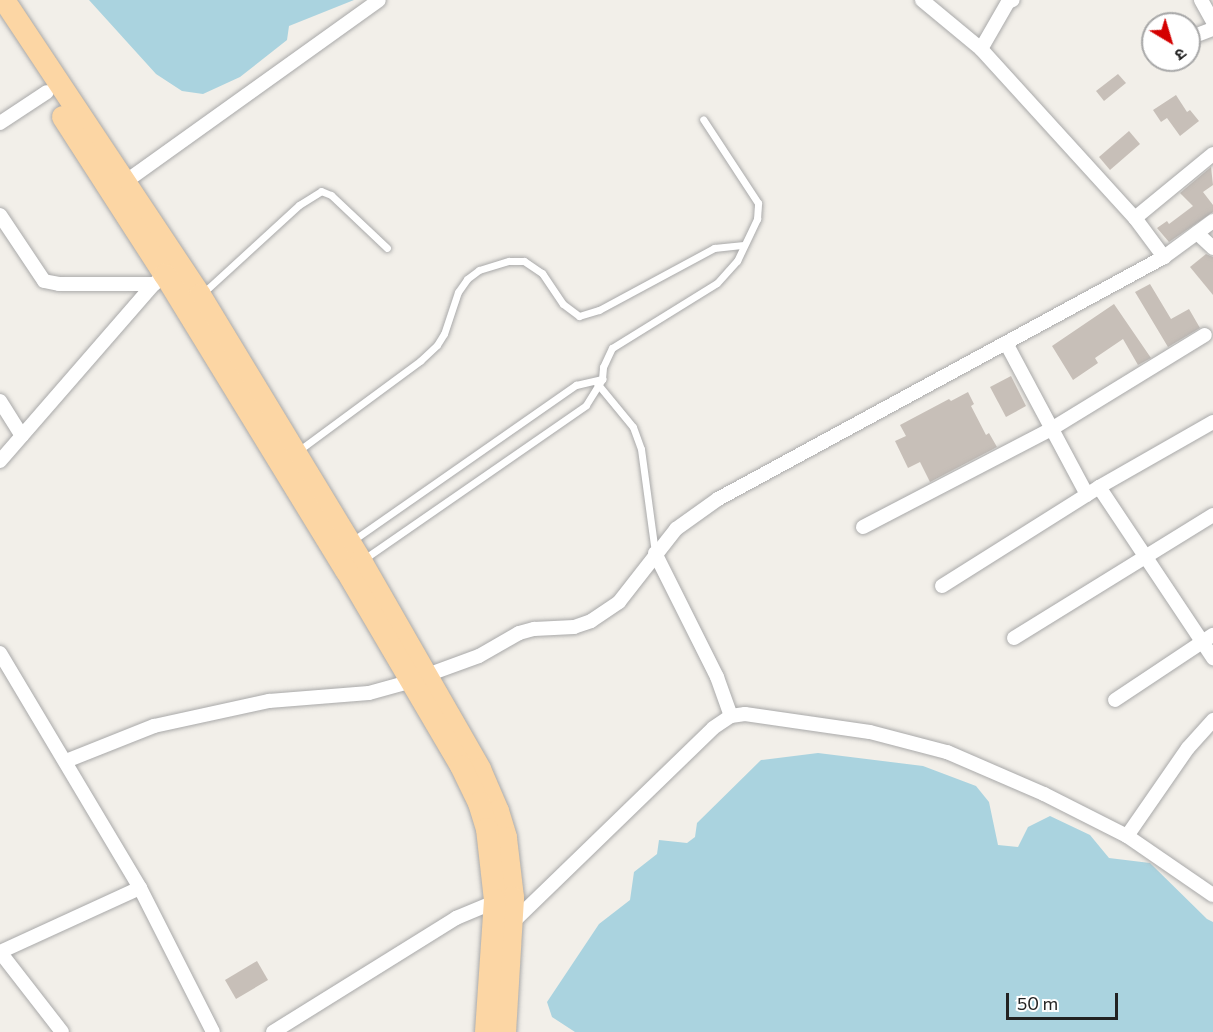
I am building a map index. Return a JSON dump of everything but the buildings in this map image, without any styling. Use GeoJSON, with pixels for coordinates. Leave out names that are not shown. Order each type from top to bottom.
{"type":"FeatureCollection","features":[{"type":"Feature","properties":{"kind":"main road"},"geometry":{"type":"LineString","coordinates":[[4,0],[125,182],[166,274],[200,296],[287,458]]}},
{"type":"Feature","properties":{"kind":"main road"},"geometry":{"type":"LineString","coordinates":[[0,22],[287,458],[420,678],[480,769],[498,811],[506,838],[503,926],[505,1032]]}},
{"type":"Feature","properties":{"kind":"main road"},"geometry":{"type":"LineString","coordinates":[[486,1032],[503,926]]}},
{"type":"Feature","properties":{"kind":"street"},"geometry":{"type":"LineString","coordinates":[[125,182],[379,0]]}},
{"type":"Feature","properties":{"kind":"street"},"geometry":{"type":"LineString","coordinates":[[922,0],[981,49],[1135,218],[1164,256]]}},
{"type":"Feature","properties":{"kind":"street"},"geometry":{"type":"LineString","coordinates":[[1201,0],[1213,22]]}},
{"type":"Feature","properties":{"kind":"street"},"geometry":{"type":"LineString","coordinates":[[981,49],[1009,1]]}},
{"type":"Feature","properties":{"kind":"street"},"geometry":{"type":"LineString","coordinates":[[0,123],[47,92]]}},
{"type":"Feature","properties":{"kind":"street"},"geometry":{"type":"LineString","coordinates":[[1135,218],[1213,154]]}},
{"type":"Feature","properties":{"kind":"street"},"geometry":{"type":"LineString","coordinates":[[0,215],[44,281],[59,284],[166,274]]}},
{"type":"Feature","properties":{"kind":"street"},"geometry":{"type":"LineString","coordinates":[[66,761],[154,726],[262,702],[369,693],[420,678],[479,656],[519,633],[534,629],[574,627],[591,621],[619,602],[676,529],[717,499],[1164,256],[1213,221]]}},
{"type":"Feature","properties":{"kind":"street"},"geometry":{"type":"LineString","coordinates":[[1197,232],[1213,248]]}},
{"type":"Feature","properties":{"kind":"street"},"geometry":{"type":"LineString","coordinates":[[0,461],[166,274]]}},
{"type":"Feature","properties":{"kind":"street"},"geometry":{"type":"LineString","coordinates":[[863,527],[1053,428],[1205,335]]}},
{"type":"Feature","properties":{"kind":"street"},"geometry":{"type":"LineString","coordinates":[[1006,343],[1087,495]]}},
{"type":"Feature","properties":{"kind":"street"},"geometry":{"type":"LineString","coordinates":[[0,401],[22,436]]}},
{"type":"Feature","properties":{"kind":"street"},"geometry":{"type":"LineString","coordinates":[[942,586],[1099,487],[1213,423]]}},
{"type":"Feature","properties":{"kind":"street"},"geometry":{"type":"LineString","coordinates":[[1099,487],[1208,639],[1213,658]]}},
{"type":"Feature","properties":{"kind":"street"},"geometry":{"type":"LineString","coordinates":[[1014,638],[1213,515]]}},
{"type":"Feature","properties":{"kind":"street"},"geometry":{"type":"LineString","coordinates":[[655,554],[717,677],[731,716]]}},
{"type":"Feature","properties":{"kind":"street"},"geometry":{"type":"LineString","coordinates":[[1115,700],[1208,639]]}},
{"type":"Feature","properties":{"kind":"street"},"geometry":{"type":"LineString","coordinates":[[0,653],[140,888],[213,1032]]}},
{"type":"Feature","properties":{"kind":"street"},"geometry":{"type":"LineString","coordinates":[[503,926],[713,728],[731,716],[746,714],[870,732],[918,743],[987,769],[1127,836],[1213,895]]}},
{"type":"Feature","properties":{"kind":"street"},"geometry":{"type":"LineString","coordinates":[[1127,836],[1176,765],[1213,720]]}},
{"type":"Feature","properties":{"kind":"street"},"geometry":{"type":"LineString","coordinates":[[62,1032],[0,952],[140,888]]}},
{"type":"Feature","properties":{"kind":"street"},"geometry":{"type":"LineString","coordinates":[[273,1032],[456,918],[504,899]]}},
{"type":"Feature","properties":{"kind":"lane"},"geometry":{"type":"LineString","coordinates":[[348,556],[586,405],[599,381],[612,348],[717,283],[737,261],[757,219],[758,203],[703,119]]}},
{"type":"Feature","properties":{"kind":"lane"},"geometry":{"type":"LineString","coordinates":[[200,296],[299,205],[321,191],[331,195],[387,248]]}},
{"type":"Feature","properties":{"kind":"lane"},"geometry":{"type":"LineString","coordinates":[[287,458],[420,362],[437,345],[444,334],[458,292],[467,279],[479,270],[509,261],[524,261],[542,273],[563,304],[579,316],[599,310],[714,248],[744,245]]}},
{"type":"Feature","properties":{"kind":"lane"},"geometry":{"type":"LineString","coordinates":[[599,381],[633,427],[642,449],[655,554]]}},
{"type":"Feature","properties":{"kind":"lane"},"geometry":{"type":"LineString","coordinates":[[348,556],[576,385],[599,381]]}},
{"type":"Feature","properties":{"kind":"water"},"geometry":{"type":"Polygon","coordinates":[[[89,0],[354,0],[289,26],[287,40],[240,77],[203,94],[182,91],[156,74],[89,0]]]}},
{"type":"Feature","properties":{"kind":"water"},"geometry":{"type":"Polygon","coordinates":[[[818,753],[923,766],[976,786],[989,802],[998,845],[1018,847],[1028,827],[1050,816],[1090,835],[1109,858],[1150,863],[1207,919],[1213,922],[1213,1032],[575,1032],[552,1017],[547,1002],[599,924],[630,900],[634,872],[657,854],[659,840],[687,843],[695,837],[697,823],[761,760],[818,753]]]}}]}
